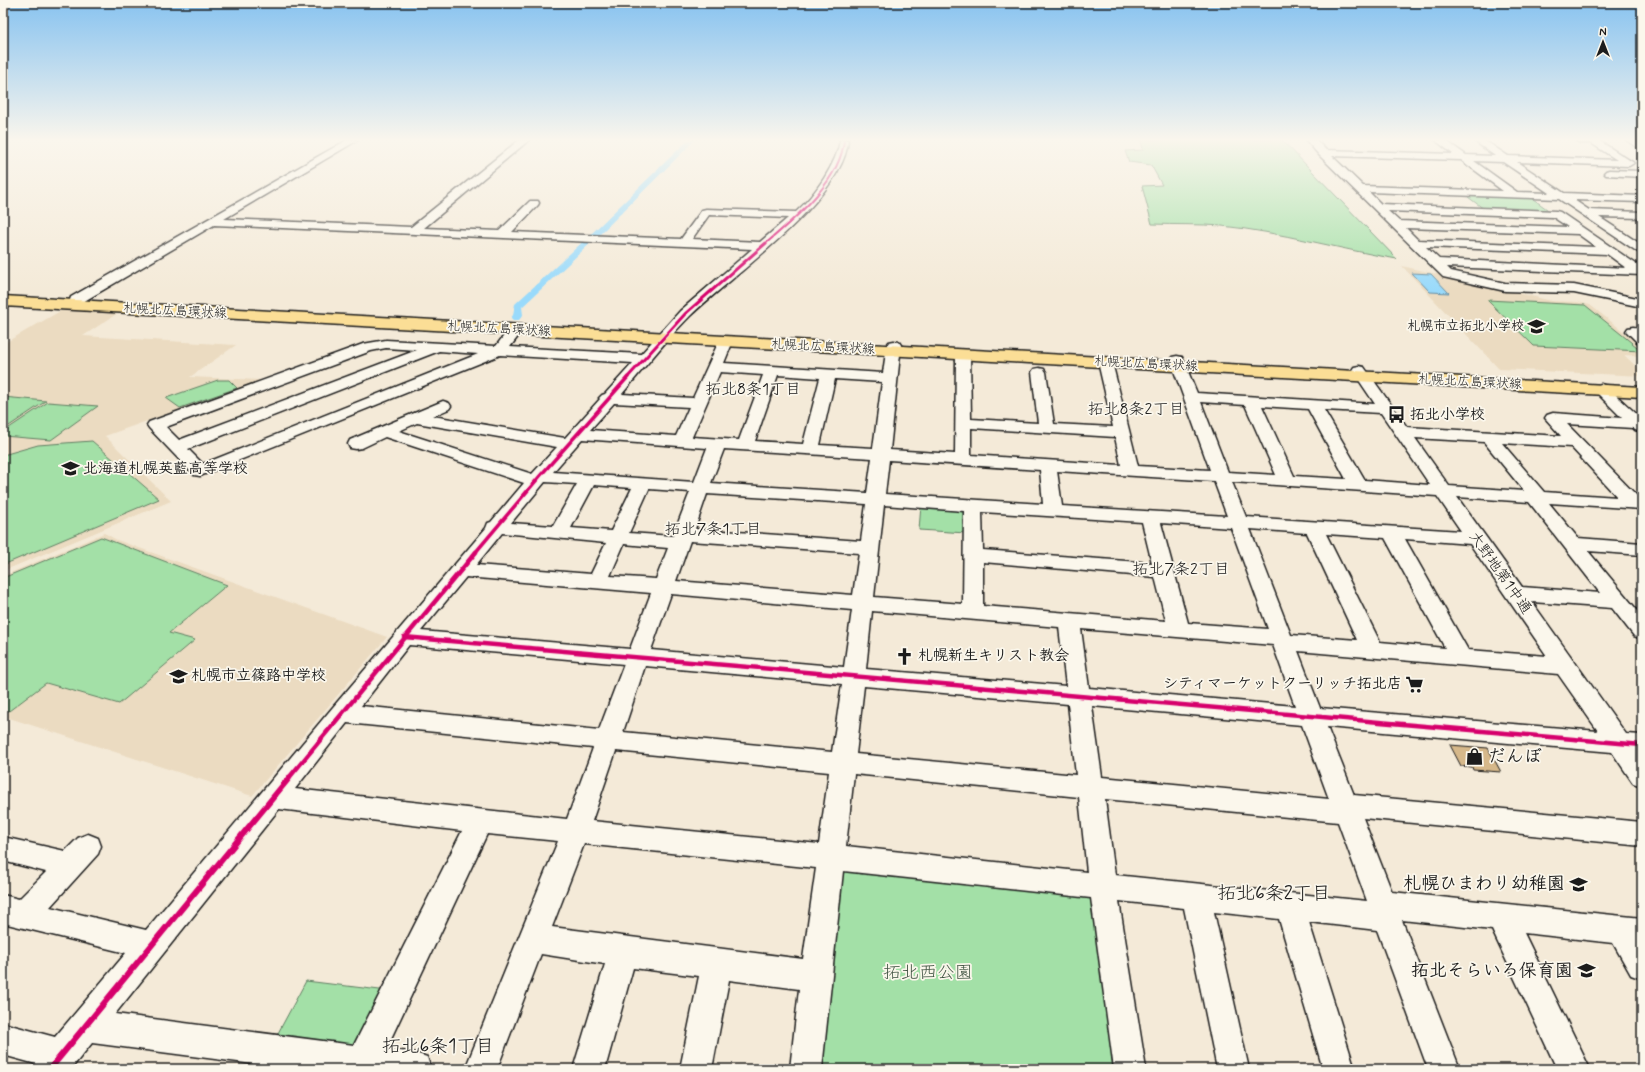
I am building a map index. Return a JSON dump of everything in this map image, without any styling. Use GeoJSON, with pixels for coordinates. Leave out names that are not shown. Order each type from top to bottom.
{"type":"FeatureCollection","features":[{"type":"Feature","properties":{"kind":"main road","name":"札幌北広島環状線"},"geometry":{"type":"LineString","coordinates":[[3,296],[894,348],[1361,373],[1642,386]]}},
{"type":"Feature","properties":{"kind":"main road","name":"札幌北広島環状線"},"geometry":{"type":"LineString","coordinates":[[3,301],[516,330],[665,335],[726,341],[894,348],[963,354],[1105,362],[1178,363]]}},
{"type":"Feature","properties":{"kind":"main road","name":"札幌北広島環状線"},"geometry":{"type":"LineString","coordinates":[[1361,373],[1642,392]]}},
{"type":"Feature","properties":{"kind":"street"},"geometry":{"type":"LineString","coordinates":[[76,300],[267,190]]}},
{"type":"Feature","properties":{"kind":"street"},"geometry":{"type":"LineString","coordinates":[[413,231],[463,190]]}},
{"type":"Feature","properties":{"kind":"street"},"geometry":{"type":"LineString","coordinates":[[3,1039],[55,1062],[495,527],[607,398],[685,314],[798,215],[819,190]]}},
{"type":"Feature","properties":{"kind":"street"},"geometry":{"type":"LineString","coordinates":[[1360,190],[1447,274],[1505,287],[1574,289],[1642,303]]}},
{"type":"Feature","properties":{"kind":"street"},"geometry":{"type":"LineString","coordinates":[[1391,190],[1642,199]]}},
{"type":"Feature","properties":{"kind":"street"},"geometry":{"type":"LineString","coordinates":[[1508,190],[1514,194]]}},
{"type":"Feature","properties":{"kind":"street"},"geometry":{"type":"LineString","coordinates":[[1552,190],[1642,250]]}},
{"type":"Feature","properties":{"kind":"street"},"geometry":{"type":"LineString","coordinates":[[502,235],[534,204]]}},
{"type":"Feature","properties":{"kind":"street"},"geometry":{"type":"LineString","coordinates":[[1378,207],[1556,214],[1641,272]]}},
{"type":"Feature","properties":{"kind":"street"},"geometry":{"type":"LineString","coordinates":[[684,243],[706,212],[798,215]]}},
{"type":"Feature","properties":{"kind":"street"},"geometry":{"type":"LineString","coordinates":[[1586,213],[1642,215]]}},
{"type":"Feature","properties":{"kind":"street"},"geometry":{"type":"LineString","coordinates":[[212,222],[763,246]]}},
{"type":"Feature","properties":{"kind":"street"},"geometry":{"type":"LineString","coordinates":[[1395,224],[1580,231]]}},
{"type":"Feature","properties":{"kind":"street"},"geometry":{"type":"LineString","coordinates":[[1614,231],[1635,232]]}},
{"type":"Feature","properties":{"kind":"street"},"geometry":{"type":"LineString","coordinates":[[1415,243],[1608,250]]}},
{"type":"Feature","properties":{"kind":"street"},"geometry":{"type":"LineString","coordinates":[[1435,263],[1641,272]]}},
{"type":"Feature","properties":{"kind":"street"},"geometry":{"type":"LineString","coordinates":[[1551,268],[1574,289]]}},
{"type":"Feature","properties":{"kind":"street"},"geometry":{"type":"LineString","coordinates":[[1595,270],[1621,289],[1642,290]]}},
{"type":"Feature","properties":{"kind":"street"},"geometry":{"type":"LineString","coordinates":[[516,330],[500,350],[200,471],[155,425],[296,373],[374,346],[386,344],[500,350],[644,359]]}},
{"type":"Feature","properties":{"kind":"street"},"geometry":{"type":"LineString","coordinates":[[1642,332],[1633,331],[1642,339]]}},
{"type":"Feature","properties":{"kind":"street"},"geometry":{"type":"LineString","coordinates":[[682,441],[726,341]]}},
{"type":"Feature","properties":{"kind":"street"},"geometry":{"type":"LineString","coordinates":[[177,447],[439,347]]}},
{"type":"Feature","properties":{"kind":"street"},"geometry":{"type":"LineString","coordinates":[[806,1069],[830,857],[854,676],[894,348]]}},
{"type":"Feature","properties":{"kind":"street"},"geometry":{"type":"LineString","coordinates":[[963,354],[963,460]]}},
{"type":"Feature","properties":{"kind":"street"},"geometry":{"type":"LineString","coordinates":[[1105,362],[1131,470]]}},
{"type":"Feature","properties":{"kind":"street"},"geometry":{"type":"LineString","coordinates":[[1178,363],[1444,1069]]}},
{"type":"Feature","properties":{"kind":"street"},"geometry":{"type":"LineString","coordinates":[[714,367],[890,378]]}},
{"type":"Feature","properties":{"kind":"street"},"geometry":{"type":"LineString","coordinates":[[745,445],[772,371]]}},
{"type":"Feature","properties":{"kind":"street"},"geometry":{"type":"LineString","coordinates":[[1039,372],[1046,428]]}},
{"type":"Feature","properties":{"kind":"street"},"geometry":{"type":"LineString","coordinates":[[296,373],[345,413]]}},
{"type":"Feature","properties":{"kind":"street","name":"大野地第1中通"},"geometry":{"type":"LineString","coordinates":[[1361,373],[1642,776]]}},
{"type":"Feature","properties":{"kind":"street"},"geometry":{"type":"LineString","coordinates":[[810,450],[829,374]]}},
{"type":"Feature","properties":{"kind":"street"},"geometry":{"type":"LineString","coordinates":[[1601,389],[1640,425]]}},
{"type":"Feature","properties":{"kind":"street"},"geometry":{"type":"LineString","coordinates":[[1190,397],[1385,409]]}},
{"type":"Feature","properties":{"kind":"street"},"geometry":{"type":"LineString","coordinates":[[607,398],[698,404]]}},
{"type":"Feature","properties":{"kind":"street"},"geometry":{"type":"LineString","coordinates":[[1252,400],[1288,481]]}},
{"type":"Feature","properties":{"kind":"street"},"geometry":{"type":"LineString","coordinates":[[1313,404],[1359,486]]}},
{"type":"Feature","properties":{"kind":"street"},"geometry":{"type":"LineString","coordinates":[[356,444],[443,406]]}},
{"type":"Feature","properties":{"kind":"street"},"geometry":{"type":"LineString","coordinates":[[416,418],[572,439],[682,441],[1638,504]]}},
{"type":"Feature","properties":{"kind":"street"},"geometry":{"type":"LineString","coordinates":[[1638,504],[1553,418],[1640,425]]}},
{"type":"Feature","properties":{"kind":"street"},"geometry":{"type":"LineString","coordinates":[[963,423],[1122,433]]}},
{"type":"Feature","properties":{"kind":"street"},"geometry":{"type":"LineString","coordinates":[[385,432],[537,478],[589,479],[701,488],[1476,538]]}},
{"type":"Feature","properties":{"kind":"street"},"geometry":{"type":"LineString","coordinates":[[1402,432],[1576,442]]}},
{"type":"Feature","properties":{"kind":"street"},"geometry":{"type":"LineString","coordinates":[[1489,437],[1571,544],[1642,631]]}},
{"type":"Feature","properties":{"kind":"street"},"geometry":{"type":"LineString","coordinates":[[481,1069],[575,832],[637,658],[717,444]]}},
{"type":"Feature","properties":{"kind":"street"},"geometry":{"type":"LineString","coordinates":[[1048,465],[1053,510]]}},
{"type":"Feature","properties":{"kind":"street"},"geometry":{"type":"LineString","coordinates":[[559,533],[589,479]]}},
{"type":"Feature","properties":{"kind":"street"},"geometry":{"type":"LineString","coordinates":[[597,582],[643,483]]}},
{"type":"Feature","properties":{"kind":"street"},"geometry":{"type":"LineString","coordinates":[[973,505],[973,613]]}},
{"type":"Feature","properties":{"kind":"street"},"geometry":{"type":"LineString","coordinates":[[1150,517],[1179,630]]}},
{"type":"Feature","properties":{"kind":"street"},"geometry":{"type":"LineString","coordinates":[[495,527],[617,538],[682,539],[869,548]]}},
{"type":"Feature","properties":{"kind":"street"},"geometry":{"type":"LineString","coordinates":[[1314,528],[1372,649]]}},
{"type":"Feature","properties":{"kind":"street"},"geometry":{"type":"LineString","coordinates":[[1392,533],[1461,656]]}},
{"type":"Feature","properties":{"kind":"street"},"geometry":{"type":"LineString","coordinates":[[1571,544],[1642,549]]}},
{"type":"Feature","properties":{"kind":"street"},"geometry":{"type":"LineString","coordinates":[[973,555],[1164,571]]}},
{"type":"Feature","properties":{"kind":"street"},"geometry":{"type":"LineString","coordinates":[[460,570],[1179,630],[1564,666]]}},
{"type":"Feature","properties":{"kind":"street"},"geometry":{"type":"LineString","coordinates":[[1514,594],[1618,601]]}},
{"type":"Feature","properties":{"kind":"street"},"geometry":{"type":"LineString","coordinates":[[1069,622],[1103,886],[1130,1069]]}},
{"type":"Feature","properties":{"kind":"street"},"geometry":{"type":"LineString","coordinates":[[404,637],[1642,745]]}},
{"type":"Feature","properties":{"kind":"street"},"geometry":{"type":"LineString","coordinates":[[341,713],[608,741],[1091,787],[1642,834]]}},
{"type":"Feature","properties":{"kind":"street"},"geometry":{"type":"LineString","coordinates":[[272,797],[480,822],[830,857],[1290,906],[1501,917],[1632,931],[1642,964]]}},
{"type":"Feature","properties":{"kind":"street"},"geometry":{"type":"LineString","coordinates":[[363,1062],[480,822]]}},
{"type":"Feature","properties":{"kind":"street"},"geometry":{"type":"LineString","coordinates":[[3,849],[79,855],[14,912]]}},
{"type":"Feature","properties":{"kind":"street"},"geometry":{"type":"LineString","coordinates":[[1196,896],[1233,1069]]}},
{"type":"Feature","properties":{"kind":"street"},"geometry":{"type":"LineString","coordinates":[[1290,906],[1339,1069]]}},
{"type":"Feature","properties":{"kind":"street"},"geometry":{"type":"LineString","coordinates":[[14,912],[150,945]]}},
{"type":"Feature","properties":{"kind":"street"},"geometry":{"type":"LineString","coordinates":[[1501,917],[1574,1069]]}},
{"type":"Feature","properties":{"kind":"street"},"geometry":{"type":"LineString","coordinates":[[533,939],[623,952],[816,976]]}},
{"type":"Feature","properties":{"kind":"street"},"geometry":{"type":"LineString","coordinates":[[589,1069],[623,952]]}},
{"type":"Feature","properties":{"kind":"street"},"geometry":{"type":"LineString","coordinates":[[696,1069],[717,964]]}},
{"type":"Feature","properties":{"kind":"street"},"geometry":{"type":"LineString","coordinates":[[84,1026],[415,1069]]}},
{"type":"Feature","properties":{"kind":"shaded area","name":"札幌市立拓北小学校"},"geometry":{"type":"Polygon","coordinates":[[[1402,266],[1552,301],[1577,302],[1590,305],[1642,346],[1642,356],[1624,355],[1642,372],[1642,376],[1499,369],[1402,266]]]}},
{"type":"Feature","properties":{"kind":"shaded area","name":"北海道札幌英藍高等学校"},"geometry":{"type":"Polygon","coordinates":[[[62,310],[118,313],[83,336],[236,345],[190,377],[262,380],[105,436],[171,501],[3,571],[3,344],[62,310]]]}},
{"type":"Feature","properties":{"kind":"shaded area","name":"札幌市立篠路中学校"},"geometry":{"type":"Polygon","coordinates":[[[104,533],[117,540],[387,637],[252,796],[3,716],[3,576],[104,533]]]}},
{"type":"Feature","properties":{"kind":"green space"},"geometry":{"type":"Polygon","coordinates":[[[1143,190],[1330,190],[1397,259],[1266,232],[1213,225],[1152,224],[1143,190]]]}},
{"type":"Feature","properties":{"kind":"green space"},"geometry":{"type":"Polygon","coordinates":[[[1464,194],[1529,196],[1551,212],[1484,209],[1464,194]]]}},
{"type":"Feature","properties":{"kind":"green space"},"geometry":{"type":"Polygon","coordinates":[[[1487,300],[1585,305],[1642,351],[1534,346],[1487,300]]]}},
{"type":"Feature","properties":{"kind":"green space"},"geometry":{"type":"Polygon","coordinates":[[[218,380],[229,380],[237,388],[180,408],[166,398],[218,380]]]}},
{"type":"Feature","properties":{"kind":"green space"},"geometry":{"type":"Polygon","coordinates":[[[3,397],[46,401],[3,430],[3,397]]]}},
{"type":"Feature","properties":{"kind":"green space"},"geometry":{"type":"Polygon","coordinates":[[[48,402],[98,406],[51,440],[3,436],[3,432],[48,402]]]}},
{"type":"Feature","properties":{"kind":"green space"},"geometry":{"type":"Polygon","coordinates":[[[92,441],[159,499],[3,565],[3,455],[38,445],[92,441]]]}},
{"type":"Feature","properties":{"kind":"green space"},"geometry":{"type":"Polygon","coordinates":[[[921,505],[965,511],[966,533],[919,530],[921,505]]]}},
{"type":"Feature","properties":{"kind":"green space"},"geometry":{"type":"Polygon","coordinates":[[[101,537],[227,585],[169,633],[195,640],[119,704],[46,683],[9,711],[3,710],[3,578],[101,537]]]}},
{"type":"Feature","properties":{"kind":"green space","name":"拓北西公園"},"geometry":{"type":"Polygon","coordinates":[[[849,869],[1088,893],[1094,898],[1117,1069],[822,1069],[842,874],[849,869]]]}},
{"type":"Feature","properties":{"kind":"green space"},"geometry":{"type":"Polygon","coordinates":[[[306,981],[388,991],[354,1046],[277,1035],[306,981]]]}},
{"type":"Feature","properties":{"kind":"water"},"geometry":{"type":"Polygon","coordinates":[[[1412,273],[1431,274],[1449,293],[1430,292],[1412,273]]]}},
{"type":"Feature","properties":{"kind":"building","name":"だんぼ"},"geometry":{"type":"Polygon","coordinates":[[[1450,745],[1488,748],[1501,772],[1473,770],[1472,767],[1461,766],[1450,745]]]}},
{"type":"Feature","properties":{"kind":"waterway"},"geometry":{"type":"LineString","coordinates":[[592,237],[640,190]]}},
{"type":"Feature","properties":{"kind":"waterway"},"geometry":{"type":"LineString","coordinates":[[516,318],[518,315],[518,306],[589,239]]}},
{"type":"Feature","properties":{"kind":"cycle path"},"geometry":{"type":"LineString","coordinates":[[50,1069],[404,637],[540,476],[685,314],[804,210],[820,190]]}},
{"type":"Feature","properties":{"kind":"cycle path"},"geometry":{"type":"LineString","coordinates":[[404,637],[1642,745]]}},
{"type":"Feature","properties":{"kind":"place","name":"札幌市立拓北小学校"},"geometry":{"type":"Point","coordinates":[1537,326]}},
{"type":"Feature","properties":{"kind":"place","name":"拓北小学校"},"geometry":{"type":"Point","coordinates":[1397,415]}},
{"type":"Feature","properties":{"kind":"place","name":"北海道札幌英藍高等学校"},"geometry":{"type":"Point","coordinates":[70,469]}},
{"type":"Feature","properties":{"kind":"place","name":"札幌新生キリスト教会"},"geometry":{"type":"Point","coordinates":[905,656]}},
{"type":"Feature","properties":{"kind":"place","name":"札幌市立篠路中学校"},"geometry":{"type":"Point","coordinates":[178,676]}},
{"type":"Feature","properties":{"kind":"place","name":"シティマーケットクーリッチ拓北店"},"geometry":{"type":"Point","coordinates":[1415,684]}},
{"type":"Feature","properties":{"kind":"place","name":"だんぼ"},"geometry":{"type":"Point","coordinates":[1475,757]}},
{"type":"Feature","properties":{"kind":"place","name":"札幌ひまわり幼稚園"},"geometry":{"type":"Point","coordinates":[1578,884]}},
{"type":"Feature","properties":{"kind":"place","name":"拓北そらいろ保育園"},"geometry":{"type":"Point","coordinates":[1586,971]}},
{"type":"Feature","properties":{"kind":"district","name":"拓北8条1丁目"},"geometry":{"type":"Point","coordinates":[753,389]}},
{"type":"Feature","properties":{"kind":"district","name":"拓北8条2丁目"},"geometry":{"type":"Point","coordinates":[1136,409]}},
{"type":"Feature","properties":{"kind":"district","name":"拓北7条1丁目"},"geometry":{"type":"Point","coordinates":[713,529]}},
{"type":"Feature","properties":{"kind":"district","name":"拓北7条2丁目"},"geometry":{"type":"Point","coordinates":[1181,569]}},
{"type":"Feature","properties":{"kind":"district","name":"拓北6条2丁目"},"geometry":{"type":"Point","coordinates":[1274,893]}},
{"type":"Feature","properties":{"kind":"district","name":"拓北6条1丁目"},"geometry":{"type":"Point","coordinates":[438,1046]}}]}
